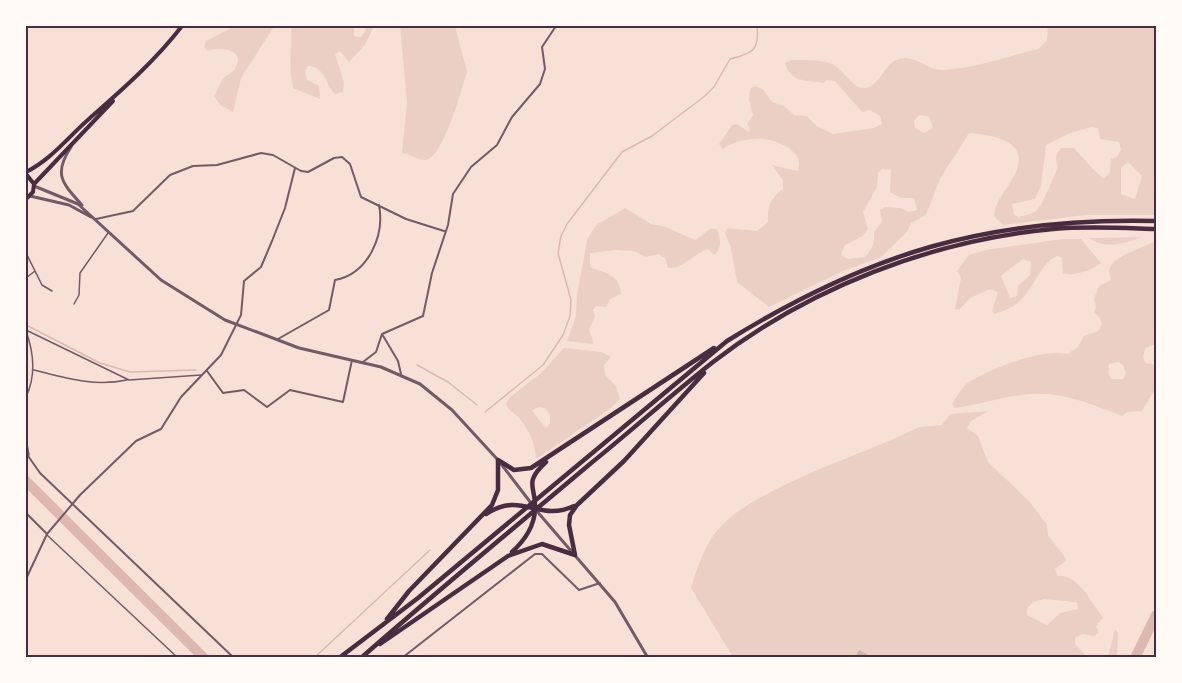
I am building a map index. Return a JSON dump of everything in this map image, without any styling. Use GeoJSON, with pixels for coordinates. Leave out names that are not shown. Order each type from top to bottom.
{"type":"FeatureCollection","features":[{"type":"Feature","properties":{"kind":"highway"},"geometry":{"type":"LineString","coordinates":[[373,647],[391,639],[508,556],[528,534],[536,509],[532,483],[538,470],[580,435],[727,341],[821,287],[880,262],[946,241],[1055,223],[1087,220],[1156,221]]}},
{"type":"Feature","properties":{"kind":"highway"},"geometry":{"type":"LineString","coordinates":[[361,657],[713,362],[805,303],[855,280],[920,256],[996,237],[1053,229],[1101,227],[1156,229]]}},
{"type":"Feature","properties":{"kind":"highway"},"geometry":{"type":"LineString","coordinates":[[339,657],[515,516],[727,341]]}},
{"type":"Feature","properties":{"kind":"highway"},"geometry":{"type":"LineString","coordinates":[[508,556],[542,544],[575,555],[569,525],[570,515],[577,505],[624,461],[713,362]]}},
{"type":"Feature","properties":{"kind":"highway"},"geometry":{"type":"LineString","coordinates":[[382,624],[409,591],[481,518],[496,497],[498,460],[520,471],[554,456]]}},
{"type":"Feature","properties":{"kind":"highway"},"geometry":{"type":"LineString","coordinates":[[481,518],[509,503],[557,512],[577,505]]}},
{"type":"Feature","properties":{"kind":"main road"},"geometry":{"type":"LineString","coordinates":[[28,198],[34,185],[164,49],[182,26]]}},
{"type":"Feature","properties":{"kind":"main road"},"geometry":{"type":"LineString","coordinates":[[34,185],[26,173],[44,162],[88,119],[114,100]]}},
{"type":"Feature","properties":{"kind":"street"},"geometry":{"type":"LineString","coordinates":[[362,362],[376,352],[382,334],[423,316],[432,273],[446,231],[450,199],[471,166],[496,145],[507,123],[543,79],[545,69],[542,47],[556,26]]}},
{"type":"Feature","properties":{"kind":"street"},"geometry":{"type":"LineString","coordinates":[[73,145],[63,159],[61,176],[64,185],[109,232],[172,288],[238,326],[275,340],[401,374],[444,401],[498,460],[536,509],[600,583],[624,615],[648,657]]}},
{"type":"Feature","properties":{"kind":"street"},"geometry":{"type":"LineString","coordinates":[[28,198],[69,205],[96,219],[133,211],[170,175],[193,166],[218,165],[261,153],[273,155],[295,168],[308,172],[334,158],[342,157],[350,164],[358,193],[406,219],[446,231]]}},
{"type":"Feature","properties":{"kind":"street"},"geometry":{"type":"LineString","coordinates":[[26,579],[46,534],[131,445],[161,429],[176,403],[221,355],[238,326],[244,281],[259,269],[268,250],[285,208],[295,168]]}},
{"type":"Feature","properties":{"kind":"street"},"geometry":{"type":"LineString","coordinates":[[34,185],[78,204],[96,219]]}},
{"type":"Feature","properties":{"kind":"street"},"geometry":{"type":"LineString","coordinates":[[275,340],[329,310],[335,280],[353,273],[372,254],[380,225],[378,203]]}},
{"type":"Feature","properties":{"kind":"street"},"geometry":{"type":"LineString","coordinates":[[382,334],[398,361],[401,374]]}},
{"type":"Feature","properties":{"kind":"street"},"geometry":{"type":"LineString","coordinates":[[207,370],[223,393],[246,390],[267,407],[290,390],[344,402],[352,360]]}},
{"type":"Feature","properties":{"kind":"street"},"geometry":{"type":"LineString","coordinates":[[26,453],[40,474],[234,657]]}},
{"type":"Feature","properties":{"kind":"street"},"geometry":{"type":"LineString","coordinates":[[26,513],[46,534]]}},
{"type":"Feature","properties":{"kind":"street"},"geometry":{"type":"LineString","coordinates":[[402,657],[535,554],[542,554],[579,590],[600,583]]}},
{"type":"Feature","properties":{"kind":"lane"},"geometry":{"type":"LineString","coordinates":[[74,304],[79,295],[80,273],[109,232]]}},
{"type":"Feature","properties":{"kind":"lane"},"geometry":{"type":"LineString","coordinates":[[26,253],[42,285],[52,291]]}},
{"type":"Feature","properties":{"kind":"lane"},"geometry":{"type":"LineString","coordinates":[[26,278],[35,271]]}},
{"type":"Feature","properties":{"kind":"lane"},"geometry":{"type":"LineString","coordinates":[[26,331],[34,370],[33,381],[26,397]]}},
{"type":"Feature","properties":{"kind":"lane"},"geometry":{"type":"LineString","coordinates":[[26,331],[129,380]]}},
{"type":"Feature","properties":{"kind":"lane"},"geometry":{"type":"LineString","coordinates":[[34,370],[90,384],[105,385],[129,380],[192,377],[203,374]]}},
{"type":"Feature","properties":{"kind":"lane"},"geometry":{"type":"LineString","coordinates":[[26,439],[30,459]]}},
{"type":"Feature","properties":{"kind":"lane"},"geometry":{"type":"LineString","coordinates":[[46,534],[178,657]]}},
{"type":"Feature","properties":{"kind":"shaded area"},"geometry":{"type":"Polygon","coordinates":[[[235,26],[273,26],[273,28],[241,78],[233,112],[220,105],[214,96],[220,83],[234,70],[238,57],[235,53],[225,49],[207,51],[204,47],[206,41],[235,26]]]}},
{"type":"Feature","properties":{"kind":"shaded area"},"geometry":{"type":"Polygon","coordinates":[[[291,26],[354,26],[354,36],[361,37],[366,30],[365,26],[374,26],[365,45],[349,62],[340,51],[335,54],[344,82],[343,92],[335,94],[322,72],[308,66],[305,72],[307,80],[319,86],[320,99],[293,88],[290,64],[291,26]]]}},
{"type":"Feature","properties":{"kind":"shaded area"},"geometry":{"type":"Polygon","coordinates":[[[400,26],[455,26],[467,72],[445,136],[432,157],[425,160],[402,153],[407,102],[400,26]]]}},
{"type":"Feature","properties":{"kind":"shaded area"},"geometry":{"type":"Polygon","coordinates":[[[1048,26],[1156,26],[1156,215],[1085,215],[1003,225],[994,216],[995,210],[1015,174],[1019,163],[1018,154],[1014,147],[998,138],[969,133],[940,179],[926,215],[911,223],[907,232],[881,257],[843,271],[769,307],[737,282],[731,248],[725,233],[727,228],[757,231],[768,222],[770,203],[783,189],[783,181],[772,165],[797,171],[799,165],[798,159],[790,149],[770,140],[742,141],[723,149],[719,144],[732,125],[737,124],[749,132],[750,128],[747,124],[753,115],[749,100],[750,89],[755,86],[763,89],[772,102],[784,106],[794,115],[807,116],[817,126],[833,134],[874,128],[882,124],[880,116],[870,110],[862,112],[835,81],[827,80],[824,83],[800,79],[791,74],[785,63],[791,60],[827,62],[856,85],[865,88],[875,83],[887,67],[897,59],[909,58],[938,70],[954,69],[1038,49],[1047,40],[1048,26]],[[919,115],[914,121],[915,128],[924,133],[933,128],[929,116],[919,115]],[[1091,127],[1068,134],[1046,145],[1041,186],[1035,199],[1012,204],[1014,214],[1018,217],[1032,213],[1038,208],[1058,168],[1056,158],[1061,148],[1074,148],[1104,179],[1110,172],[1111,159],[1117,157],[1121,150],[1119,142],[1100,139],[1098,128],[1091,127]],[[1128,162],[1121,168],[1121,194],[1135,199],[1142,176],[1128,162]],[[882,169],[878,173],[877,187],[863,212],[868,229],[863,236],[845,245],[841,255],[848,259],[865,257],[870,251],[874,232],[882,222],[880,210],[885,207],[901,208],[909,212],[917,210],[914,198],[901,198],[890,192],[891,170],[882,169]]]}},
{"type":"Feature","properties":{"kind":"shaded area"},"geometry":{"type":"Polygon","coordinates":[[[625,208],[651,224],[666,227],[695,240],[710,229],[717,229],[720,247],[714,255],[708,249],[673,268],[668,268],[665,258],[658,254],[646,257],[634,251],[616,250],[590,253],[590,267],[607,273],[615,279],[621,294],[610,299],[606,307],[596,306],[593,310],[595,317],[589,329],[594,344],[567,341],[576,316],[577,295],[587,240],[596,225],[625,208]]]}},
{"type":"Feature","properties":{"kind":"shaded area"},"geometry":{"type":"Polygon","coordinates":[[[1143,237],[1109,245],[1089,238],[1143,237]]]}},
{"type":"Feature","properties":{"kind":"shaded area"},"geometry":{"type":"Polygon","coordinates":[[[1062,239],[1081,239],[1101,263],[1082,272],[1067,274],[1063,273],[1062,258],[1057,256],[1042,269],[1026,294],[1008,309],[994,314],[992,311],[998,292],[990,289],[970,298],[959,310],[955,309],[961,278],[957,271],[969,255],[986,250],[1062,239]],[[1023,259],[1001,276],[1010,298],[1017,296],[1018,286],[1030,275],[1031,262],[1023,259]]]}},
{"type":"Feature","properties":{"kind":"shaded area"},"geometry":{"type":"Polygon","coordinates":[[[1156,241],[1156,344],[1145,348],[1143,357],[1145,363],[1156,365],[1156,388],[1142,411],[1127,412],[1122,416],[1078,400],[1044,394],[1013,396],[955,408],[952,404],[962,389],[979,377],[1017,360],[1044,354],[1067,354],[1077,348],[1084,336],[1098,331],[1102,324],[1094,312],[1096,307],[1094,299],[1099,286],[1111,280],[1109,270],[1113,262],[1156,241]],[[1118,362],[1109,364],[1108,374],[1111,379],[1123,379],[1126,373],[1123,365],[1118,362]]]}},
{"type":"Feature","properties":{"kind":"shaded area"},"geometry":{"type":"Polygon","coordinates":[[[564,348],[602,352],[611,357],[604,365],[605,375],[616,386],[620,399],[611,408],[536,459],[529,432],[506,404],[510,397],[540,374],[564,348]],[[538,407],[532,411],[546,428],[550,423],[550,415],[545,408],[538,407]]]}},
{"type":"Feature","properties":{"kind":"shaded area"},"geometry":{"type":"Polygon","coordinates":[[[989,411],[971,421],[967,428],[978,436],[988,462],[1029,501],[1047,525],[1048,535],[1067,560],[1055,569],[1058,576],[1065,576],[1078,584],[1103,618],[1096,626],[1099,633],[1094,636],[1082,634],[1075,638],[1075,644],[1087,657],[733,657],[691,588],[707,545],[715,533],[731,517],[780,487],[919,427],[942,425],[950,414],[989,411]],[[1044,599],[1033,602],[1027,609],[1027,615],[1047,625],[1060,613],[1078,609],[1077,603],[1044,599]]]}},
{"type":"Feature","properties":{"kind":"shaded area"},"geometry":{"type":"Polygon","coordinates":[[[1115,629],[1118,633],[1117,657],[1108,657],[1115,629]]]}},
{"type":"Feature","properties":{"kind":"building"},"geometry":{"type":"Polygon","coordinates":[[[859,650],[867,654],[866,658],[856,656],[859,650]]]}},
{"type":"Feature","properties":{"kind":"waterway"},"geometry":{"type":"LineString","coordinates":[[485,412],[543,365],[563,335],[570,316],[571,300],[558,253],[561,236],[567,224],[622,152],[652,136],[705,96],[714,87],[730,59],[752,50],[757,41],[757,26]]}},
{"type":"Feature","properties":{"kind":"waterway"},"geometry":{"type":"LineString","coordinates":[[26,325],[100,363],[130,372],[196,370]]}},
{"type":"Feature","properties":{"kind":"waterway"},"geometry":{"type":"LineString","coordinates":[[417,365],[448,382],[477,405]]}},
{"type":"Feature","properties":{"kind":"waterway"},"geometry":{"type":"LineString","coordinates":[[26,481],[204,658]]}},
{"type":"Feature","properties":{"kind":"waterway"},"geometry":{"type":"LineString","coordinates":[[314,658],[430,550]]}},
{"type":"Feature","properties":{"kind":"waterway"},"geometry":{"type":"LineString","coordinates":[[1135,658],[1156,615]]}}]}
